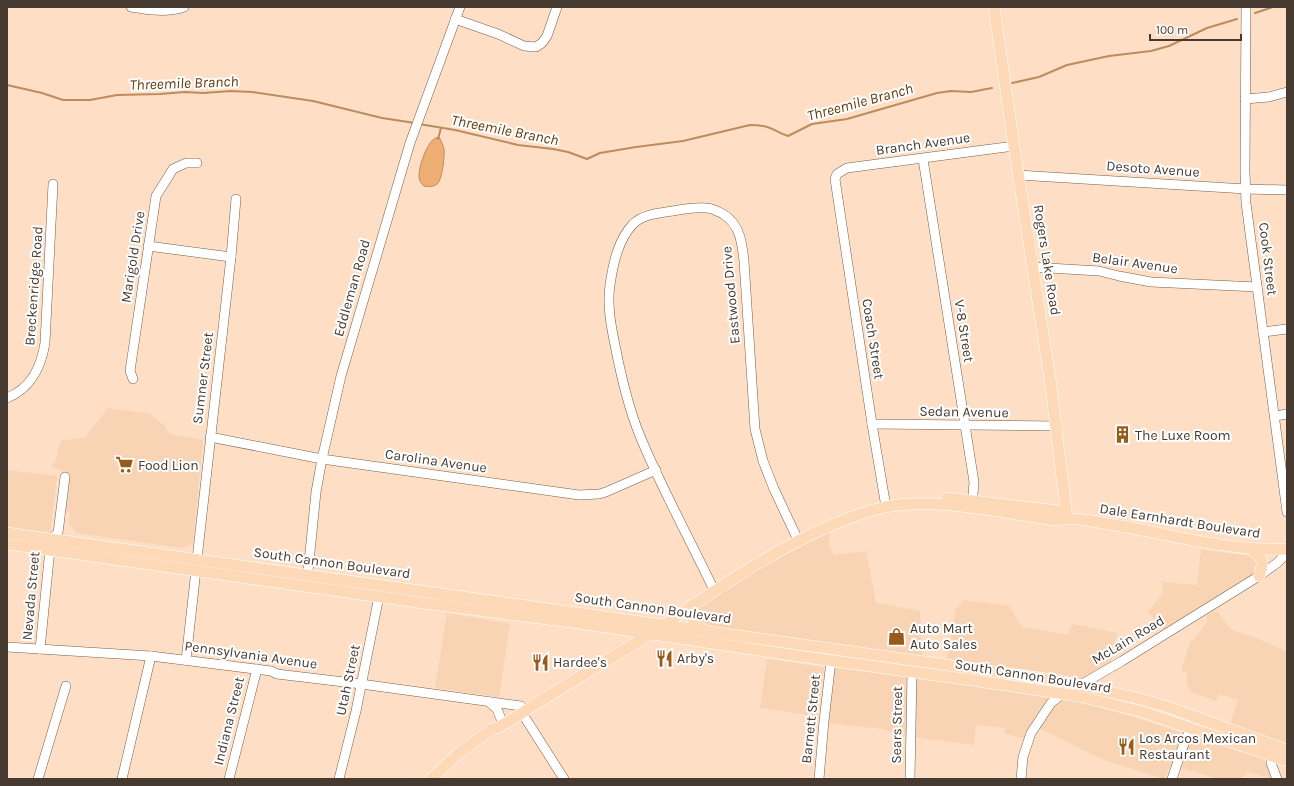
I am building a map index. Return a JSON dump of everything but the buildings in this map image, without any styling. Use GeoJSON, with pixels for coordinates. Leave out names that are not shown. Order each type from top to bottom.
{"type":"FeatureCollection","features":[{"type":"Feature","properties":{"kind":"main road","name":"Rogers Lake Road"},"geometry":{"type":"LineString","coordinates":[[994,7],[1018,175],[1057,426],[1068,518]]}},
{"type":"Feature","properties":{"kind":"main road","name":"Dale Earnhardt Boulevard"},"geometry":{"type":"LineString","coordinates":[[652,629],[712,586],[758,556],[797,537],[885,504],[973,504],[1056,520],[1068,518],[1130,527],[1251,549],[1287,549]]}},
{"type":"Feature","properties":{"kind":"main road","name":"South Cannon Boulevard"},"geometry":{"type":"LineString","coordinates":[[7,533],[51,539],[196,565]]}},
{"type":"Feature","properties":{"kind":"main road","name":"Dale Earnhardt Boulevard"},"geometry":{"type":"LineString","coordinates":[[492,729],[496,722],[522,709],[694,604],[797,537]]}},
{"type":"Feature","properties":{"kind":"main road","name":"South Cannon Boulevard"},"geometry":{"type":"LineString","coordinates":[[7,544],[50,550],[196,565],[652,629],[831,661],[1063,694],[1108,702],[1191,728],[1279,751]]}},
{"type":"Feature","properties":{"kind":"main road"},"geometry":{"type":"LineString","coordinates":[[1251,549],[1262,559],[1263,566],[1259,576]]}},
{"type":"Feature","properties":{"kind":"main road","name":"South Cannon Boulevard"},"geometry":{"type":"LineString","coordinates":[[380,591],[652,629],[704,631],[873,654],[1080,685],[1164,706],[1279,751],[1287,761]]}},
{"type":"Feature","properties":{"kind":"main road"},"geometry":{"type":"LineString","coordinates":[[694,604],[691,613],[692,618],[695,624],[704,631]]}},
{"type":"Feature","properties":{"kind":"main road"},"geometry":{"type":"LineString","coordinates":[[831,661],[841,656],[864,657],[873,654]]}},
{"type":"Feature","properties":{"kind":"main road","name":"Dale Earnhardt Boulevard"},"geometry":{"type":"LineString","coordinates":[[431,779],[458,754],[492,729],[499,727],[522,709]]}},
{"type":"Feature","properties":{"kind":"street"},"geometry":{"type":"LineString","coordinates":[[131,7],[158,11],[184,7]]}},
{"type":"Feature","properties":{"kind":"street","name":"Eddleman Road"},"geometry":{"type":"LineString","coordinates":[[307,580],[316,492],[341,376],[410,143],[460,7]]}},
{"type":"Feature","properties":{"kind":"street"},"geometry":{"type":"LineString","coordinates":[[456,19],[498,34],[524,46],[536,47],[542,43],[547,36],[557,7]]}},
{"type":"Feature","properties":{"kind":"street","name":"Cook Street"},"geometry":{"type":"LineString","coordinates":[[1246,7],[1246,189],[1257,287],[1287,512]]}},
{"type":"Feature","properties":{"kind":"street"},"geometry":{"type":"LineString","coordinates":[[1246,99],[1269,97],[1287,92]]}},
{"type":"Feature","properties":{"kind":"street","name":"Branch Avenue"},"geometry":{"type":"LineString","coordinates":[[837,174],[847,168],[1014,146]]}},
{"type":"Feature","properties":{"kind":"street","name":"V-8 Street"},"geometry":{"type":"LineString","coordinates":[[923,159],[974,482],[973,504]]}},
{"type":"Feature","properties":{"kind":"street","name":"Marigold Drive"},"geometry":{"type":"LineString","coordinates":[[133,379],[130,370],[156,196],[173,169],[186,163],[197,163]]}},
{"type":"Feature","properties":{"kind":"street","name":"Coach Street"},"geometry":{"type":"LineString","coordinates":[[837,174],[835,179],[835,187],[885,504]]}},
{"type":"Feature","properties":{"kind":"street","name":"Desoto Avenue"},"geometry":{"type":"LineString","coordinates":[[1018,175],[1246,189],[1287,190]]}},
{"type":"Feature","properties":{"kind":"street","name":"Breckenridge Road"},"geometry":{"type":"LineString","coordinates":[[7,398],[21,390],[32,378],[40,366],[43,358],[53,184]]}},
{"type":"Feature","properties":{"kind":"street","name":"Sumner Street"},"geometry":{"type":"LineString","coordinates":[[186,660],[231,257],[236,199]]}},
{"type":"Feature","properties":{"kind":"street","name":"Eastwood Drive"},"geometry":{"type":"LineString","coordinates":[[712,586],[640,435],[631,412],[618,363],[609,308],[610,286],[614,264],[623,238],[639,220],[662,213],[693,208],[711,208],[727,217],[732,222],[741,241],[744,262],[755,429],[763,461],[774,489],[797,537]]}},
{"type":"Feature","properties":{"kind":"street"},"geometry":{"type":"LineString","coordinates":[[148,246],[231,257]]}},
{"type":"Feature","properties":{"kind":"street","name":"Belair Avenue"},"geometry":{"type":"LineString","coordinates":[[1032,267],[1099,271],[1129,279],[1151,282],[1257,287]]}},
{"type":"Feature","properties":{"kind":"street"},"geometry":{"type":"LineString","coordinates":[[1263,332],[1287,329]]}},
{"type":"Feature","properties":{"kind":"street"},"geometry":{"type":"LineString","coordinates":[[1275,416],[1287,414]]}},
{"type":"Feature","properties":{"kind":"street","name":"Sedan Avenue"},"geometry":{"type":"LineString","coordinates":[[872,424],[1057,426]]}},
{"type":"Feature","properties":{"kind":"street","name":"Carolina Avenue"},"geometry":{"type":"LineString","coordinates":[[210,438],[322,459],[579,495],[599,494],[606,492],[656,470]]}},
{"type":"Feature","properties":{"kind":"street","name":"Nevada Street"},"geometry":{"type":"LineString","coordinates":[[40,649],[51,539],[58,533],[65,477]]}},
{"type":"Feature","properties":{"kind":"street","name":"McLain Road"},"geometry":{"type":"LineString","coordinates":[[1021,779],[1023,758],[1030,734],[1051,703],[1063,694],[1136,652],[1259,576],[1277,563],[1287,553]]}},
{"type":"Feature","properties":{"kind":"street","name":"Utah Street"},"geometry":{"type":"LineString","coordinates":[[339,779],[356,711],[380,591]]}},
{"type":"Feature","properties":{"kind":"street","name":"Pennsylvania Avenue"},"geometry":{"type":"LineString","coordinates":[[7,647],[151,656],[186,660],[271,671],[277,674],[503,704],[522,709]]}},
{"type":"Feature","properties":{"kind":"street"},"geometry":{"type":"LineString","coordinates":[[122,779],[151,656]]}},
{"type":"Feature","properties":{"kind":"street","name":"Barnett Street"},"geometry":{"type":"LineString","coordinates":[[819,779],[831,661]]}},
{"type":"Feature","properties":{"kind":"street","name":"Indiana Street"},"geometry":{"type":"LineString","coordinates":[[229,779],[257,669]]}},
{"type":"Feature","properties":{"kind":"street","name":"Sears Street"},"geometry":{"type":"LineString","coordinates":[[910,779],[912,672]]}},
{"type":"Feature","properties":{"kind":"street"},"geometry":{"type":"LineString","coordinates":[[38,779],[66,686]]}},
{"type":"Feature","properties":{"kind":"street"},"geometry":{"type":"LineString","coordinates":[[489,702],[497,709],[501,719]]}},
{"type":"Feature","properties":{"kind":"street"},"geometry":{"type":"LineString","coordinates":[[522,709],[564,779]]}},
{"type":"Feature","properties":{"kind":"street"},"geometry":{"type":"LineString","coordinates":[[1172,779],[1191,728]]}},
{"type":"Feature","properties":{"kind":"street"},"geometry":{"type":"LineString","coordinates":[[1277,779],[1271,762],[1279,751]]}},
{"type":"Feature","properties":{"kind":"shaded area"},"geometry":{"type":"Polygon","coordinates":[[[439,137],[444,152],[443,168],[439,182],[435,185],[424,186],[420,182],[419,177],[422,161],[431,142],[439,137]]]}},
{"type":"Feature","properties":{"kind":"shaded area"},"geometry":{"type":"Polygon","coordinates":[[[108,408],[150,414],[165,426],[169,434],[203,440],[193,543],[183,548],[76,533],[69,523],[70,512],[64,511],[70,474],[51,466],[56,461],[59,445],[62,440],[85,438],[108,408]]]}},
{"type":"Feature","properties":{"kind":"shaded area"},"geometry":{"type":"Polygon","coordinates":[[[7,470],[57,476],[50,533],[7,527],[7,470]]]}},
{"type":"Feature","properties":{"kind":"shaded area"},"geometry":{"type":"Polygon","coordinates":[[[830,531],[829,545],[834,555],[866,551],[876,603],[920,611],[922,656],[712,626],[696,620],[695,613],[699,606],[757,570],[830,531]]]}},
{"type":"Feature","properties":{"kind":"shaded area"},"geometry":{"type":"Polygon","coordinates":[[[1201,549],[1255,557],[1259,562],[1257,572],[1164,630],[1148,612],[1163,593],[1162,582],[1197,585],[1201,549]]]}},
{"type":"Feature","properties":{"kind":"shaded area"},"geometry":{"type":"Polygon","coordinates":[[[964,600],[1009,606],[1022,627],[1068,635],[1072,624],[1117,633],[1111,663],[1081,680],[946,663],[956,608],[964,600]]]}},
{"type":"Feature","properties":{"kind":"shaded area"},"geometry":{"type":"Polygon","coordinates":[[[1217,611],[1230,629],[1259,639],[1287,652],[1287,745],[1230,725],[1238,700],[1219,694],[1216,701],[1191,692],[1187,685],[1187,672],[1182,672],[1182,667],[1191,640],[1194,640],[1207,622],[1207,615],[1217,611]]]}},
{"type":"Feature","properties":{"kind":"shaded area"},"geometry":{"type":"Polygon","coordinates":[[[447,613],[510,624],[499,697],[435,688],[447,613]]]}},
{"type":"Feature","properties":{"kind":"shaded area"},"geometry":{"type":"Polygon","coordinates":[[[767,659],[824,667],[817,716],[760,708],[767,659]]]}},
{"type":"Feature","properties":{"kind":"shaded area"},"geometry":{"type":"Polygon","coordinates":[[[835,668],[1013,690],[1067,699],[1102,707],[1264,759],[1271,778],[1248,772],[1241,779],[1218,779],[1171,765],[1164,779],[1104,760],[1043,730],[1031,726],[1024,739],[1004,733],[1006,728],[976,725],[974,745],[906,736],[882,729],[827,723],[835,668]]]}},
{"type":"Feature","properties":{"kind":"waterway","name":"Threemile Branch"},"geometry":{"type":"LineString","coordinates":[[1255,13],[1273,7]]}},
{"type":"Feature","properties":{"kind":"waterway","name":"Threemile Branch"},"geometry":{"type":"LineString","coordinates":[[1012,83],[1039,77],[1067,65],[1109,56],[1151,51],[1169,46],[1207,28],[1237,19]]}},
{"type":"Feature","properties":{"kind":"waterway","name":"Threemile Branch"},"geometry":{"type":"LineString","coordinates":[[7,85],[42,93],[63,100],[90,100],[117,95],[185,92],[252,92],[313,101],[382,118],[415,123]]}},
{"type":"Feature","properties":{"kind":"waterway","name":"Threemile Branch"},"geometry":{"type":"LineString","coordinates":[[419,124],[455,130],[518,145],[568,152],[587,159],[600,153],[683,141],[750,125],[767,127],[788,136],[812,124],[847,119],[937,93],[951,91],[971,92],[992,88]]}},
{"type":"Feature","properties":{"kind":"waterway"},"geometry":{"type":"LineString","coordinates":[[438,139],[441,128]]}},
{"type":"Feature","properties":{"kind":"place","name":"The Luxe Room"},"geometry":{"type":"Point","coordinates":[1122,435]}},
{"type":"Feature","properties":{"kind":"place","name":"Food Lion"},"geometry":{"type":"Point","coordinates":[125,465]}},
{"type":"Feature","properties":{"kind":"place","name":"Auto Mart Auto Sales"},"geometry":{"type":"Point","coordinates":[897,636]}},
{"type":"Feature","properties":{"kind":"place","name":"Arby's"},"geometry":{"type":"Point","coordinates":[664,658]}},
{"type":"Feature","properties":{"kind":"place","name":"Hardee's"},"geometry":{"type":"Point","coordinates":[540,662]}},
{"type":"Feature","properties":{"kind":"place","name":"Los Arcos Mexican Restaurant"},"geometry":{"type":"Point","coordinates":[1126,746]}}]}
